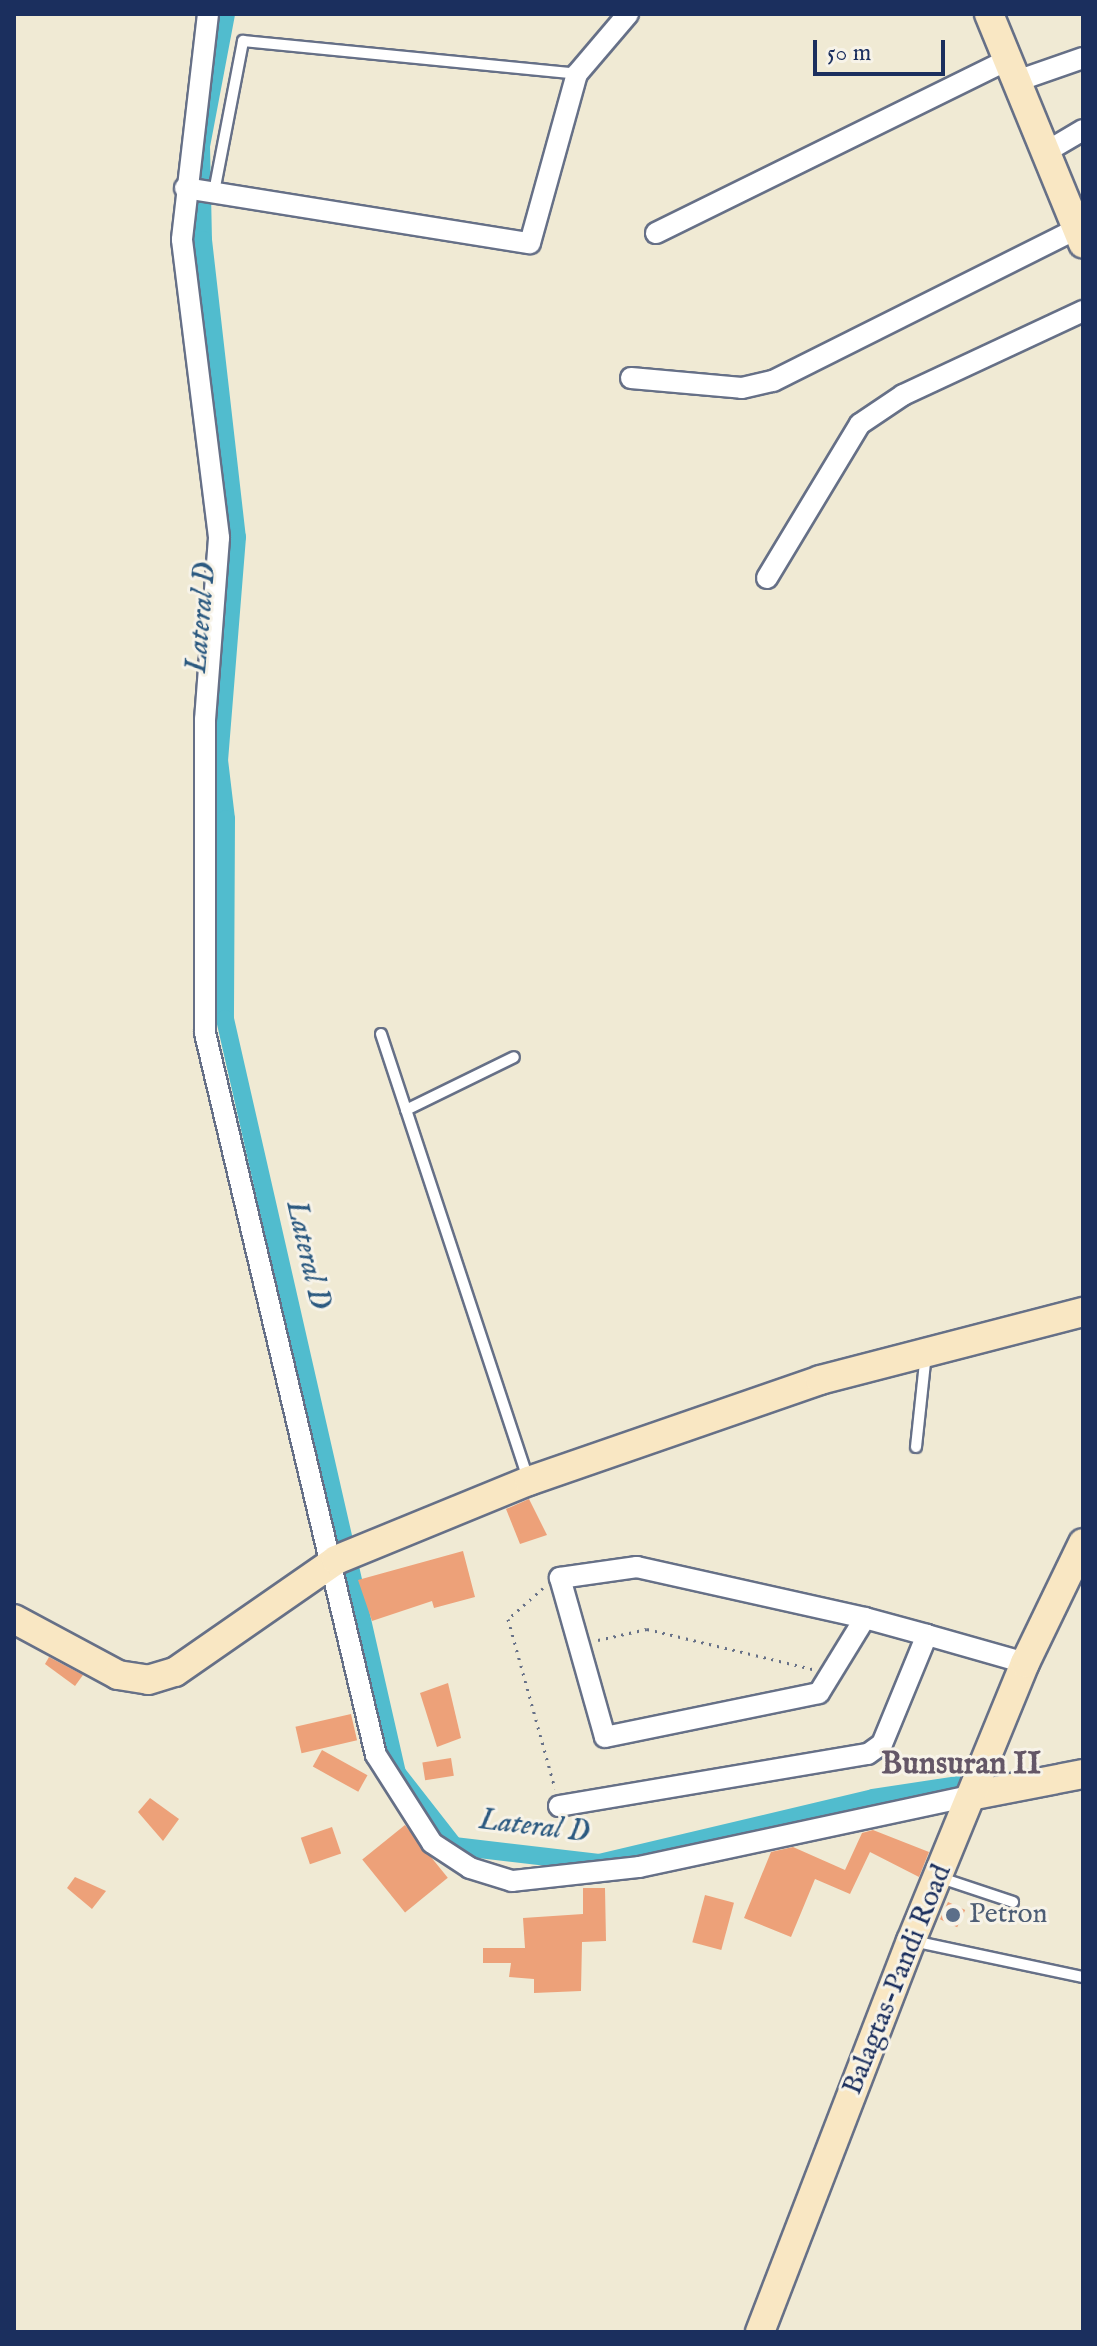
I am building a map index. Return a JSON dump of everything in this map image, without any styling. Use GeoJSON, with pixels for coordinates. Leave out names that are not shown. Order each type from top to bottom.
{"type":"FeatureCollection","features":[{"type":"Feature","properties":{"kind":"street"},"geometry":{"type":"LineString","coordinates":[[208,14],[185,188],[182,240],[219,538],[205,719],[205,1033],[339,1561],[376,1755],[405,1810],[432,1843],[470,1868],[512,1881],[578,1876],[979,1785],[1083,1774]]}},
{"type":"Feature","properties":{"kind":"street"},"geometry":{"type":"LineString","coordinates":[[185,188],[530,243],[577,74],[628,14]]}},
{"type":"Feature","properties":{"kind":"street"},"geometry":{"type":"LineString","coordinates":[[631,378],[742,388],[773,381],[1079,236],[989,14]]}},
{"type":"Feature","properties":{"kind":"street"},"geometry":{"type":"LineString","coordinates":[[656,233],[1010,71],[1083,58]]}},
{"type":"Feature","properties":{"kind":"street"},"geometry":{"type":"LineString","coordinates":[[1044,153],[1083,130]]}},
{"type":"Feature","properties":{"kind":"street"},"geometry":{"type":"LineString","coordinates":[[767,578],[860,424],[903,395],[1083,311]]}},
{"type":"Feature","properties":{"kind":"street"},"geometry":{"type":"LineString","coordinates":[[14,1619],[118,1675],[148,1680],[175,1672],[339,1561],[529,1481],[820,1380],[1083,1312]]}},
{"type":"Feature","properties":{"kind":"street","name":"Balagtas-Pandi Road"},"geometry":{"type":"LineString","coordinates":[[760,2332],[911,1941],[979,1785],[1025,1663],[1083,1543]]}},
{"type":"Feature","properties":{"kind":"street"},"geometry":{"type":"LineString","coordinates":[[865,1618],[837,1675],[819,1693],[605,1737],[582,1644],[560,1578],[637,1567],[865,1618],[1025,1663]]}},
{"type":"Feature","properties":{"kind":"street"},"geometry":{"type":"LineString","coordinates":[[559,1806],[868,1754],[882,1744],[927,1635]]}},
{"type":"Feature","properties":{"kind":"lane"},"geometry":{"type":"LineString","coordinates":[[214,192],[243,41],[577,74]]}},
{"type":"Feature","properties":{"kind":"lane"},"geometry":{"type":"LineString","coordinates":[[381,1034],[529,1481]]}},
{"type":"Feature","properties":{"kind":"lane"},"geometry":{"type":"LineString","coordinates":[[406,1110],[514,1057]]}},
{"type":"Feature","properties":{"kind":"lane"},"geometry":{"type":"LineString","coordinates":[[916,1447],[926,1352]]}},
{"type":"Feature","properties":{"kind":"lane"},"geometry":{"type":"LineString","coordinates":[[939,1877],[1013,1902]]}},
{"type":"Feature","properties":{"kind":"lane"},"geometry":{"type":"LineString","coordinates":[[911,1941],[1083,1977]]}},
{"type":"Feature","properties":{"kind":"path"},"geometry":{"type":"LineString","coordinates":[[559,1806],[508,1619],[528,1596],[560,1578]]}},
{"type":"Feature","properties":{"kind":"path"},"geometry":{"type":"LineString","coordinates":[[582,1644],[647,1629],[837,1675]]}},
{"type":"Feature","properties":{"kind":"building"},"geometry":{"type":"Polygon","coordinates":[[[529,1499],[547,1535],[520,1544],[506,1509],[529,1499]]]}},
{"type":"Feature","properties":{"kind":"building"},"geometry":{"type":"Polygon","coordinates":[[[463,1551],[475,1597],[434,1608],[432,1601],[372,1621],[358,1580],[463,1551]]]}},
{"type":"Feature","properties":{"kind":"building"},"geometry":{"type":"Polygon","coordinates":[[[49,1657],[83,1675],[75,1686],[45,1664],[49,1657]]]}},
{"type":"Feature","properties":{"kind":"building"},"geometry":{"type":"Polygon","coordinates":[[[448,1683],[461,1738],[437,1747],[420,1693],[448,1683]]]}},
{"type":"Feature","properties":{"kind":"building"},"geometry":{"type":"Polygon","coordinates":[[[351,1714],[357,1740],[302,1753],[295,1727],[351,1714]]]}},
{"type":"Feature","properties":{"kind":"building"},"geometry":{"type":"Polygon","coordinates":[[[322,1750],[367,1775],[358,1792],[313,1767],[322,1750]]]}},
{"type":"Feature","properties":{"kind":"building"},"geometry":{"type":"Polygon","coordinates":[[[451,1758],[454,1776],[425,1780],[422,1763],[451,1758]]]}},
{"type":"Feature","properties":{"kind":"building"},"geometry":{"type":"Polygon","coordinates":[[[150,1798],[179,1819],[163,1841],[138,1812],[150,1798]]]}},
{"type":"Feature","properties":{"kind":"building"},"geometry":{"type":"Polygon","coordinates":[[[405,1825],[448,1878],[405,1912],[362,1860],[405,1825]]]}},
{"type":"Feature","properties":{"kind":"building"},"geometry":{"type":"Polygon","coordinates":[[[332,1827],[341,1853],[310,1864],[301,1838],[332,1827]]]}},
{"type":"Feature","properties":{"kind":"building"},"geometry":{"type":"Polygon","coordinates":[[[873,1830],[929,1852],[919,1877],[870,1852],[850,1894],[815,1879],[791,1937],[744,1918],[771,1852],[793,1847],[845,1870],[862,1833],[873,1830]]]}},
{"type":"Feature","properties":{"kind":"building"},"geometry":{"type":"Polygon","coordinates":[[[75,1877],[106,1891],[92,1909],[67,1888],[75,1877]]]}},
{"type":"Feature","properties":{"kind":"building"},"geometry":{"type":"Polygon","coordinates":[[[583,1888],[605,1888],[606,1941],[582,1942],[581,1991],[534,1993],[534,1979],[509,1977],[511,1963],[483,1963],[483,1948],[525,1948],[523,1918],[583,1914],[583,1888]]]}},
{"type":"Feature","properties":{"kind":"building"},"geometry":{"type":"Polygon","coordinates":[[[705,1895],[734,1903],[721,1950],[692,1942],[705,1895]]]}},
{"type":"Feature","properties":{"kind":"building","name":"Petron"},"geometry":{"type":"Polygon","coordinates":[[[948,1902],[965,1910],[957,1927],[940,1919],[948,1902]]]}},
{"type":"Feature","properties":{"kind":"waterway","name":"Lateral D"},"geometry":{"type":"LineString","coordinates":[[226,14],[201,146],[203,240],[237,537],[219,760],[226,819],[225,1019],[397,1773],[454,1846],[599,1863],[873,1798],[984,1781]]}},
{"type":"Feature","properties":{"kind":"place","name":"Petron"},"geometry":{"type":"Point","coordinates":[953,1915]}},
{"type":"Feature","properties":{"kind":"district","name":"Bunsuran II"},"geometry":{"type":"Point","coordinates":[961,1765]}}]}
